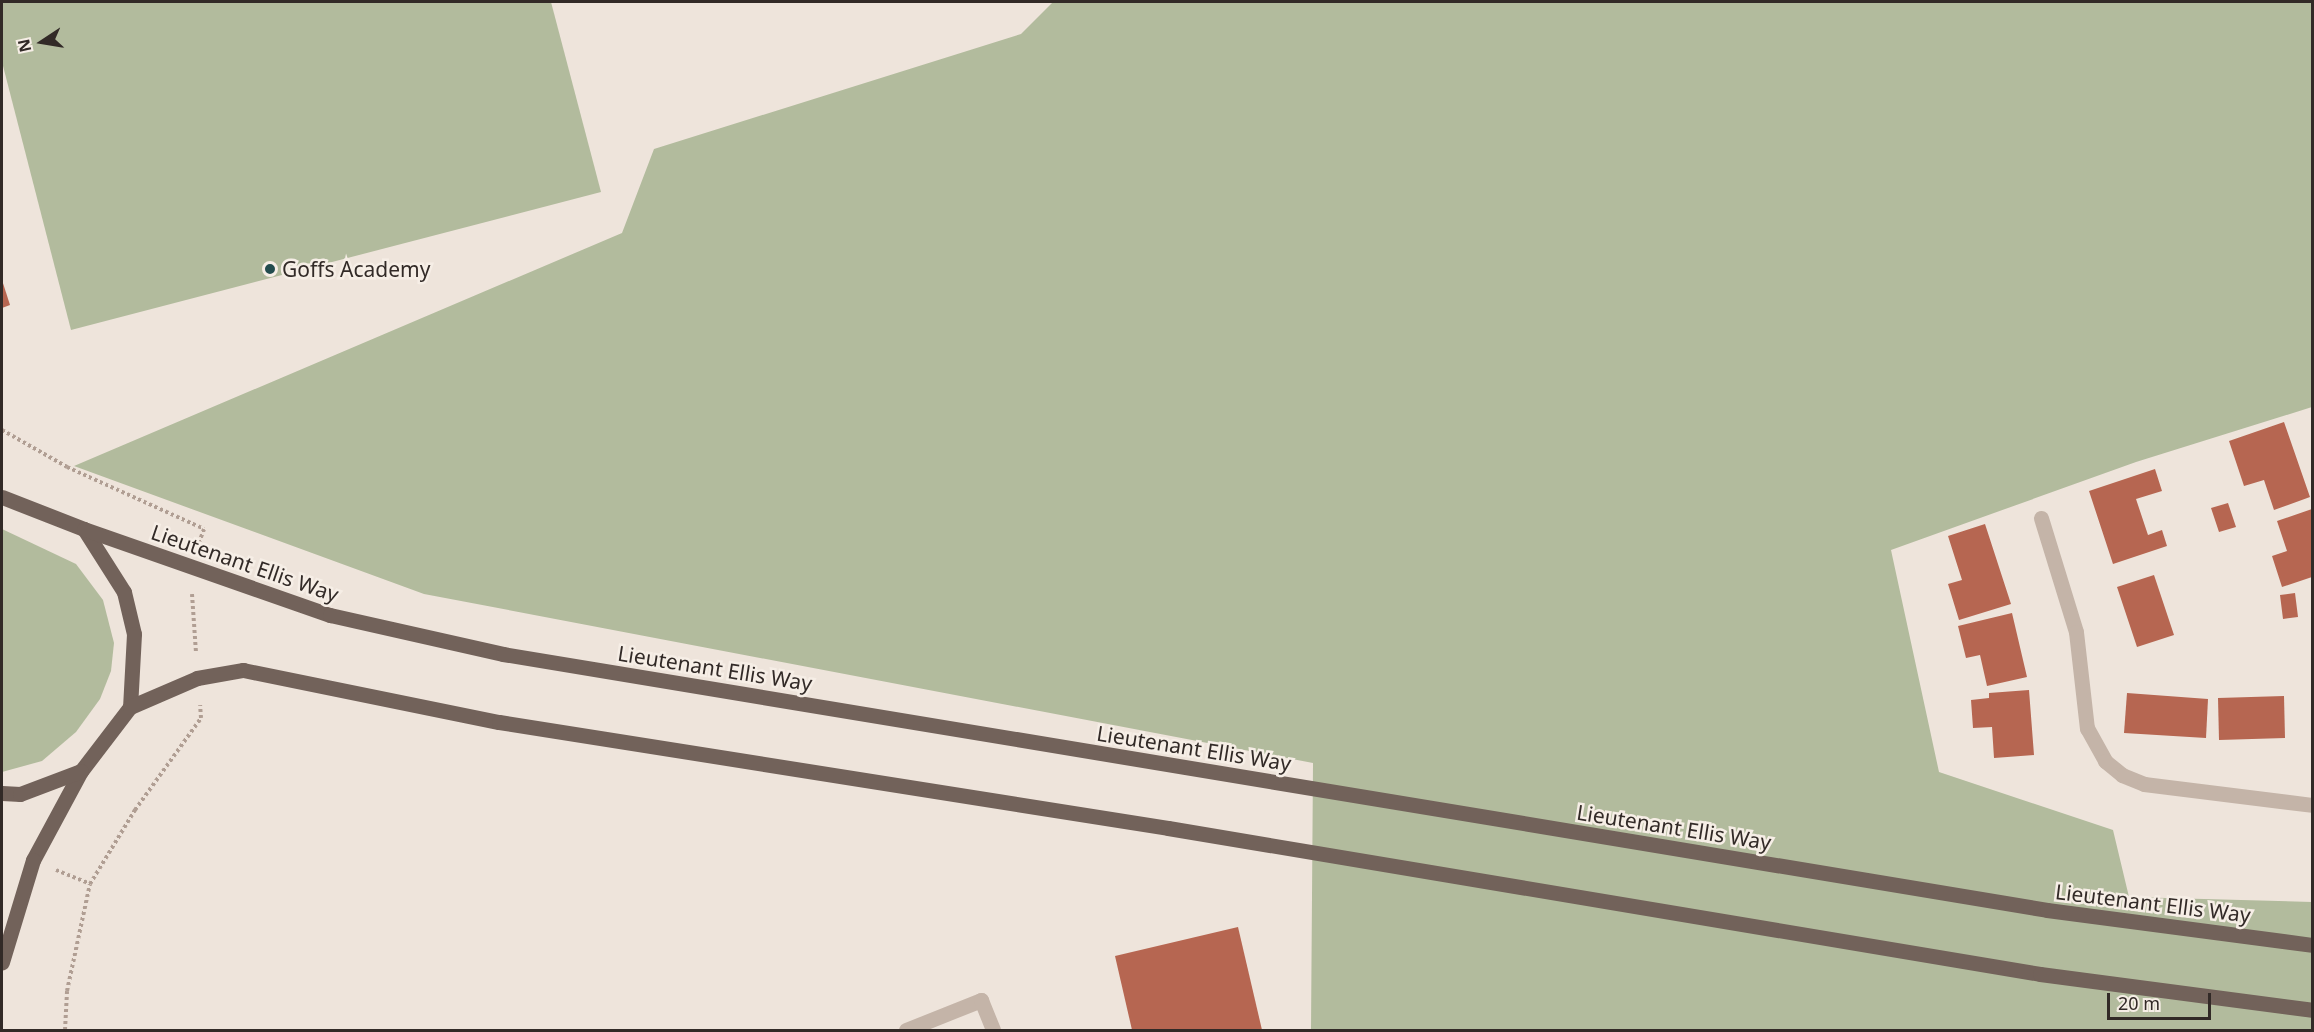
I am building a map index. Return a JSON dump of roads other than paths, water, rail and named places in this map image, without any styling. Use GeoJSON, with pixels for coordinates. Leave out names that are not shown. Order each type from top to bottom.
{"type":"FeatureCollection","features":[{"type":"Feature","properties":{"kind":"main road","name":"Lieutenant Ellis Way"},"geometry":{"type":"LineString","coordinates":[[2,497],[84,529],[330,615],[502,654],[2047,910],[2313,945]]}},
{"type":"Feature","properties":{"kind":"main road"},"geometry":{"type":"LineString","coordinates":[[84,529],[124,592],[134,634],[130,707]]}},
{"type":"Feature","properties":{"kind":"main road"},"geometry":{"type":"LineString","coordinates":[[2,962],[33,860],[81,771],[130,707],[196,678],[243,670],[499,722],[1168,828],[2040,974],[2313,1010]]}},
{"type":"Feature","properties":{"kind":"main road"},"geometry":{"type":"LineString","coordinates":[[2,793],[20,794],[81,771]]}},
{"type":"Feature","properties":{"kind":"street"},"geometry":{"type":"LineString","coordinates":[[2041,518],[2076,632],[2087,728],[2104,761],[2122,775],[2144,784],[2313,805]]}},
{"type":"Feature","properties":{"kind":"street"},"geometry":{"type":"LineString","coordinates":[[906,1030],[981,1000],[993,1030]]}},
{"type":"Feature","properties":{"kind":"place","name":"Goffs Academy"},"geometry":{"type":"Point","coordinates":[270,269]}}]}
